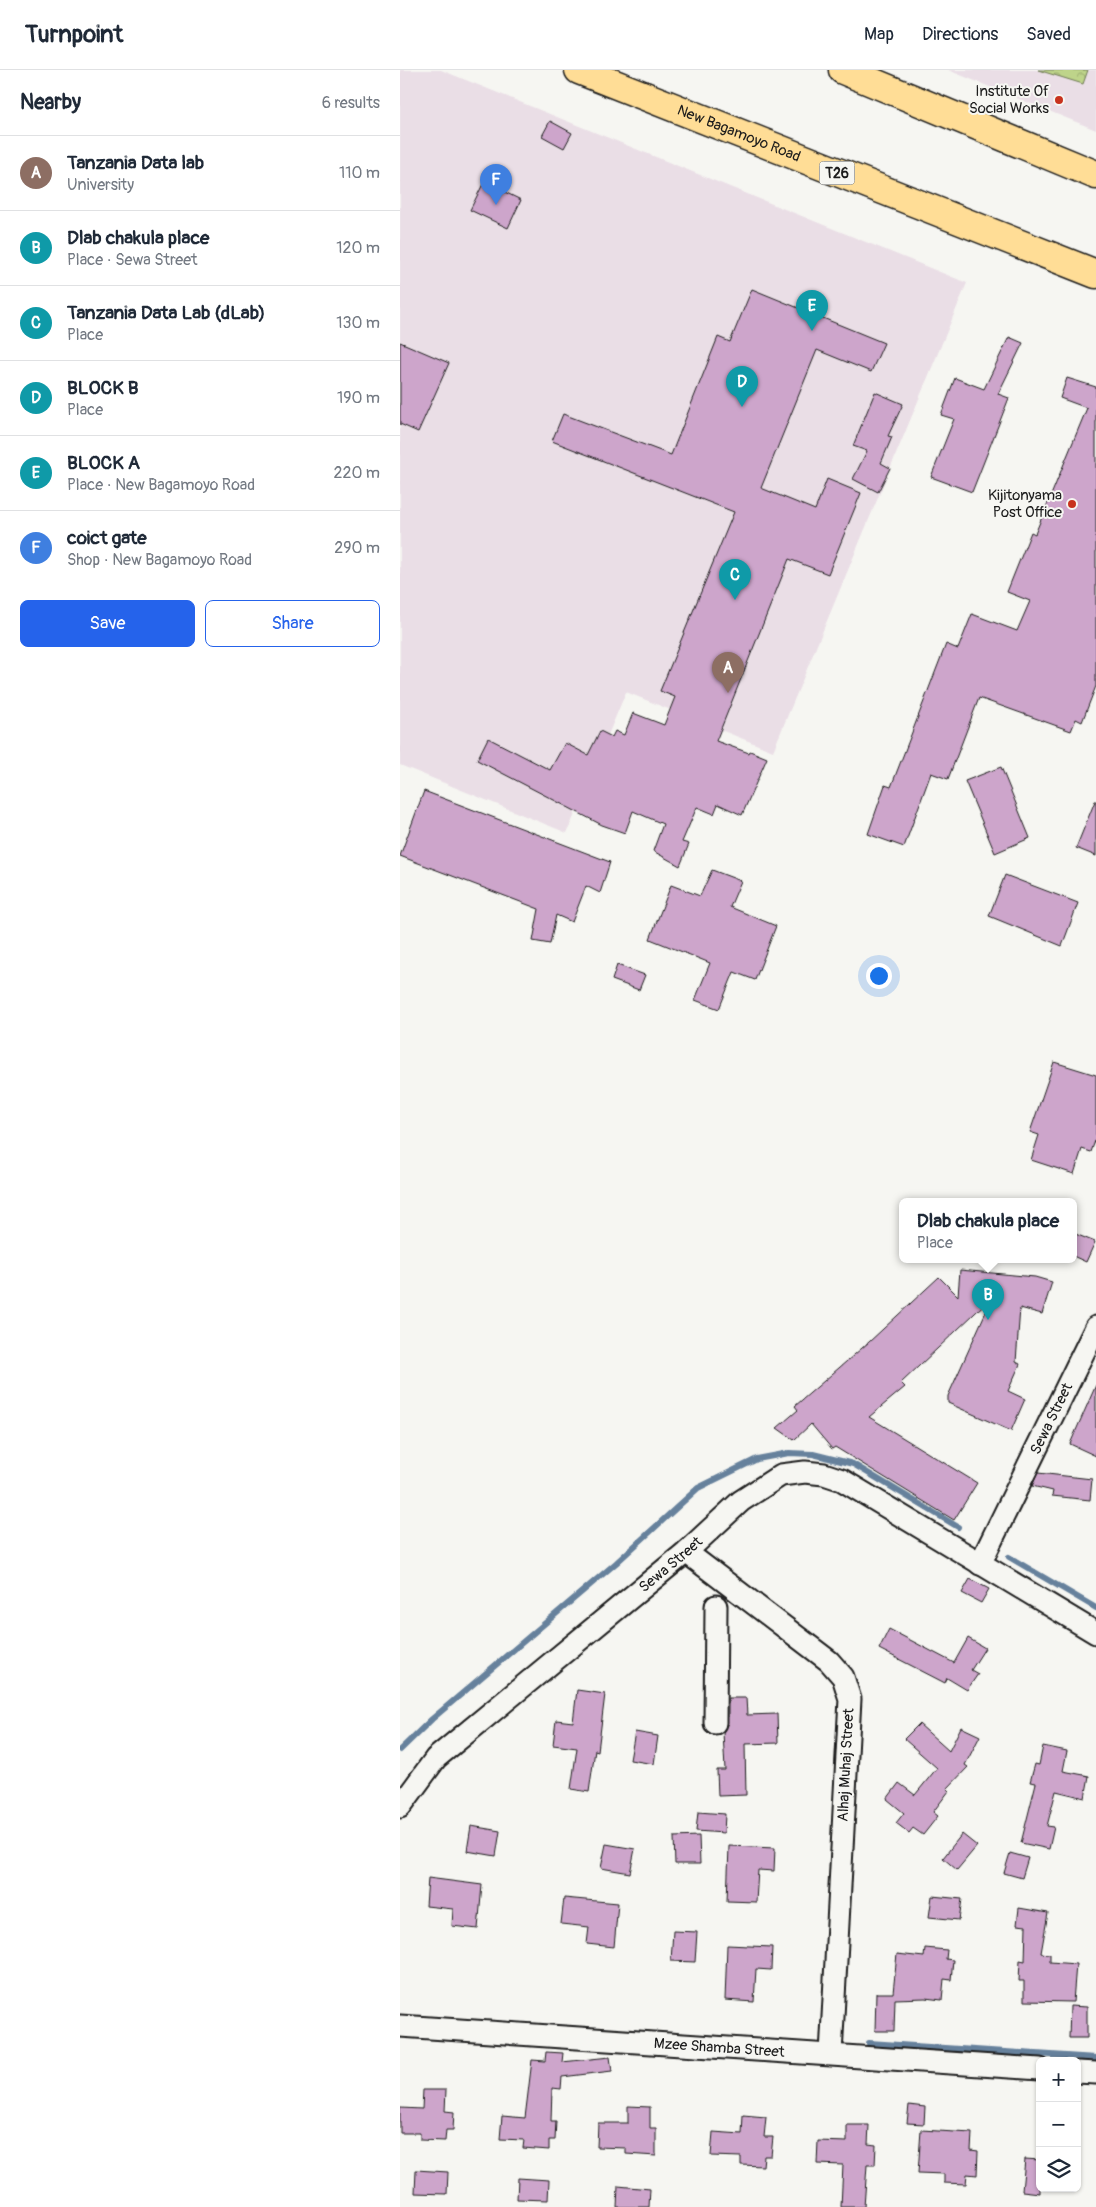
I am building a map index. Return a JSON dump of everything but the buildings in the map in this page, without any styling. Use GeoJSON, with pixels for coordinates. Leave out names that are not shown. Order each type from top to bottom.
{"type":"FeatureCollection","features":[{"type":"Feature","properties":{"kind":"highway","name":"New Bagamoyo Road"},"geometry":{"type":"LineString","coordinates":[[579,70],[1096,274]]}},
{"type":"Feature","properties":{"kind":"highway"},"geometry":{"type":"LineString","coordinates":[[844,70],[1096,175]]}},
{"type":"Feature","properties":{"kind":"street","name":"Sewa Street"},"geometry":{"type":"LineString","coordinates":[[980,1564],[1096,1327]]}},
{"type":"Feature","properties":{"kind":"street","name":"Sewa Street"},"geometry":{"type":"LineString","coordinates":[[400,1807],[436,1758],[686,1552],[741,1501],[781,1475],[805,1472],[824,1474],[842,1480],[1096,1633]]}},
{"type":"Feature","properties":{"kind":"street","name":"Alhaj Muhaj Street"},"geometry":{"type":"LineString","coordinates":[[686,1552],[829,1661],[843,1677],[850,1699],[831,2054]]}},
{"type":"Feature","properties":{"kind":"street"},"geometry":{"type":"LineString","coordinates":[[715,1723],[716,1606]]}},
{"type":"Feature","properties":{"kind":"street","name":"Mzee Shamba Street"},"geometry":{"type":"LineString","coordinates":[[400,2026],[1036,2069]]}},
{"type":"Feature","properties":{"kind":"street"},"geometry":{"type":"LineString","coordinates":[[1081,2072],[1096,2073]]}},
{"type":"Feature","properties":{"kind":"shaded area"},"geometry":{"type":"Polygon","coordinates":[[[400,70],[441,70],[967,283],[773,751],[626,692],[567,833],[400,765],[400,70]]]}},
{"type":"Feature","properties":{"kind":"shaded area","name":"Institute Of Social Works"},"geometry":{"type":"Polygon","coordinates":[[[948,70],[1096,70],[1096,130],[948,70]]]}},
{"type":"Feature","properties":{"kind":"green space"},"geometry":{"type":"Polygon","coordinates":[[[1038,70],[1088,70],[1083,84],[1038,70]]]}},
{"type":"Feature","properties":{"kind":"waterway"},"geometry":{"type":"LineString","coordinates":[[400,1750],[432,1719],[616,1563],[698,1488],[757,1459],[789,1453],[813,1454],[853,1464],[958,1527]]}},
{"type":"Feature","properties":{"kind":"waterway"},"geometry":{"type":"LineString","coordinates":[[1009,1557],[1096,1608]]}},
{"type":"Feature","properties":{"kind":"waterway"},"geometry":{"type":"LineString","coordinates":[[869,2043],[1096,2058]]}},
{"type":"Feature","properties":{"kind":"place","name":"Institute Of Social Works"},"geometry":{"type":"Point","coordinates":[1059,100]}},
{"type":"Feature","properties":{"kind":"place","name":"coict gate"},"geometry":{"type":"Point","coordinates":[496,205]}},
{"type":"Feature","properties":{"kind":"place","name":"BLOCK A"},"geometry":{"type":"Point","coordinates":[812,331]}},
{"type":"Feature","properties":{"kind":"place","name":"BLOCK B"},"geometry":{"type":"Point","coordinates":[742,407]}},
{"type":"Feature","properties":{"kind":"place","name":"Kijitonyama Post Office"},"geometry":{"type":"Point","coordinates":[1072,504]}},
{"type":"Feature","properties":{"kind":"place","name":"Tanzania Data Lab (dLab)"},"geometry":{"type":"Point","coordinates":[735,600]}},
{"type":"Feature","properties":{"kind":"place","name":"Tanzania Data lab"},"geometry":{"type":"Point","coordinates":[728,693]}},
{"type":"Feature","properties":{"kind":"place","name":"Dlab chakula place"},"geometry":{"type":"Point","coordinates":[988,1320]}}]}
